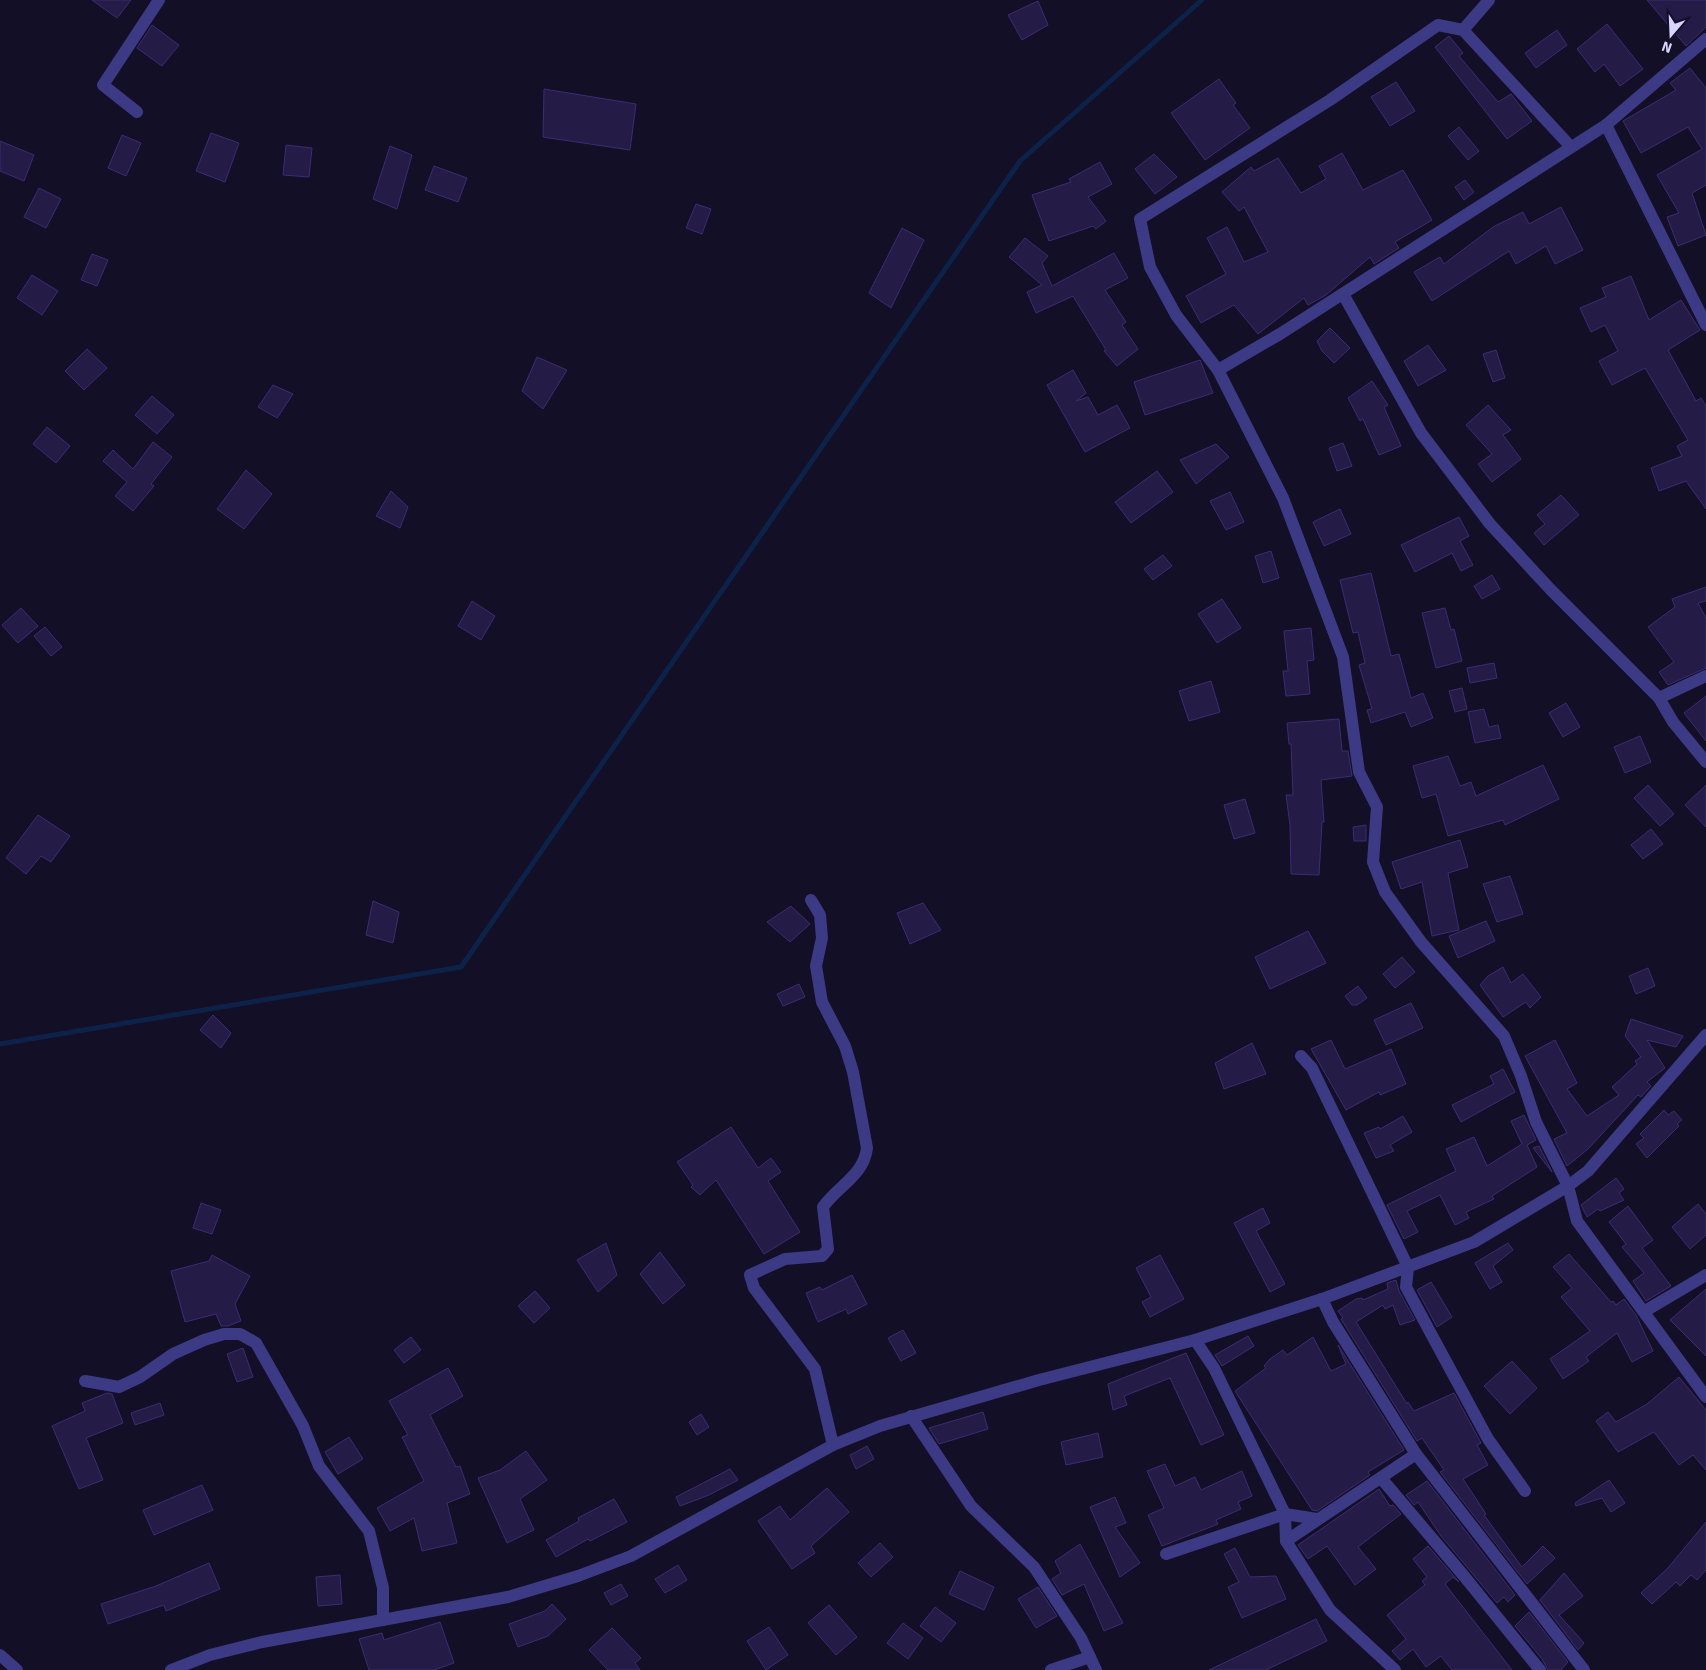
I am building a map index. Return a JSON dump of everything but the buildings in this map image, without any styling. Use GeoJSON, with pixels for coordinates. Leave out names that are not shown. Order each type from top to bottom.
{"type":"FeatureCollection","features":[{"type":"Feature","properties":{"kind":"street"},"geometry":{"type":"LineString","coordinates":[[137,112],[103,85],[159,0]]}},
{"type":"Feature","properties":{"kind":"street"},"geometry":{"type":"LineString","coordinates":[[1463,30],[1489,0]]}},
{"type":"Feature","properties":{"kind":"street"},"geometry":{"type":"LineString","coordinates":[[1572,147],[1463,30],[1438,25],[1330,100],[1140,219],[1150,267],[1176,315],[1218,370],[1283,498],[1343,657],[1359,772],[1377,807],[1373,862],[1385,892],[1421,942],[1504,1036],[1521,1076],[1536,1122],[1568,1186],[1577,1221],[1706,1396]]}},
{"type":"Feature","properties":{"kind":"street"},"geometry":{"type":"LineString","coordinates":[[1218,370],[1280,334],[1606,125],[1706,39]]}},
{"type":"Feature","properties":{"kind":"street"},"geometry":{"type":"LineString","coordinates":[[1606,125],[1706,325]]}},
{"type":"Feature","properties":{"kind":"street"},"geometry":{"type":"LineString","coordinates":[[1343,294],[1420,433],[1490,524],[1551,590],[1659,698],[1673,722],[1706,762]]}},
{"type":"Feature","properties":{"kind":"street"},"geometry":{"type":"LineString","coordinates":[[1659,698],[1706,676]]}},
{"type":"Feature","properties":{"kind":"street"},"geometry":{"type":"LineString","coordinates":[[811,900],[820,915],[822,938],[816,966],[822,1002],[845,1046],[853,1072],[868,1148],[866,1159],[855,1175],[833,1193],[823,1207],[828,1249],[822,1256],[785,1259],[750,1275],[754,1288],[815,1369],[834,1445]]}},
{"type":"Feature","properties":{"kind":"street"},"geometry":{"type":"LineString","coordinates":[[172,1670],[210,1655],[262,1642],[508,1596],[578,1576],[632,1556],[834,1445],[911,1416],[1195,1340],[1322,1299],[1474,1242],[1568,1186],[1588,1170],[1706,1035]]}},
{"type":"Feature","properties":{"kind":"street"},"geometry":{"type":"LineString","coordinates":[[1300,1056],[1312,1068],[1408,1267],[1406,1287],[1428,1330],[1488,1439],[1525,1491]]}},
{"type":"Feature","properties":{"kind":"street"},"geometry":{"type":"LineString","coordinates":[[1645,1311],[1706,1275]]}},
{"type":"Feature","properties":{"kind":"street"},"geometry":{"type":"LineString","coordinates":[[1322,1299],[1333,1322],[1416,1454],[1584,1670]]}},
{"type":"Feature","properties":{"kind":"street"},"geometry":{"type":"LineString","coordinates":[[85,1381],[119,1386],[140,1376],[173,1354],[224,1334],[240,1334],[256,1343],[303,1426],[318,1466],[369,1531],[383,1588],[383,1620]]}},
{"type":"Feature","properties":{"kind":"street"},"geometry":{"type":"LineString","coordinates":[[1195,1340],[1214,1368],[1284,1514],[1286,1541],[1330,1610],[1395,1670]]}},
{"type":"Feature","properties":{"kind":"street"},"geometry":{"type":"LineString","coordinates":[[911,1416],[971,1506],[1034,1567],[1081,1638],[1096,1670]]}},
{"type":"Feature","properties":{"kind":"street"},"geometry":{"type":"LineString","coordinates":[[1286,1541],[1416,1454]]}},
{"type":"Feature","properties":{"kind":"street"},"geometry":{"type":"LineString","coordinates":[[1381,1478],[1540,1670]]}},
{"type":"Feature","properties":{"kind":"street"},"geometry":{"type":"LineString","coordinates":[[1166,1554],[1284,1514],[1317,1519]]}},
{"type":"Feature","properties":{"kind":"street"},"geometry":{"type":"LineString","coordinates":[[0,1656],[17,1670]]}},
{"type":"Feature","properties":{"kind":"street"},"geometry":{"type":"LineString","coordinates":[[1051,1670],[1090,1657]]}},
{"type":"Feature","properties":{"kind":"waterway"},"geometry":{"type":"LineString","coordinates":[[0,1044],[461,967],[1020,161],[1202,0]]}}]}
